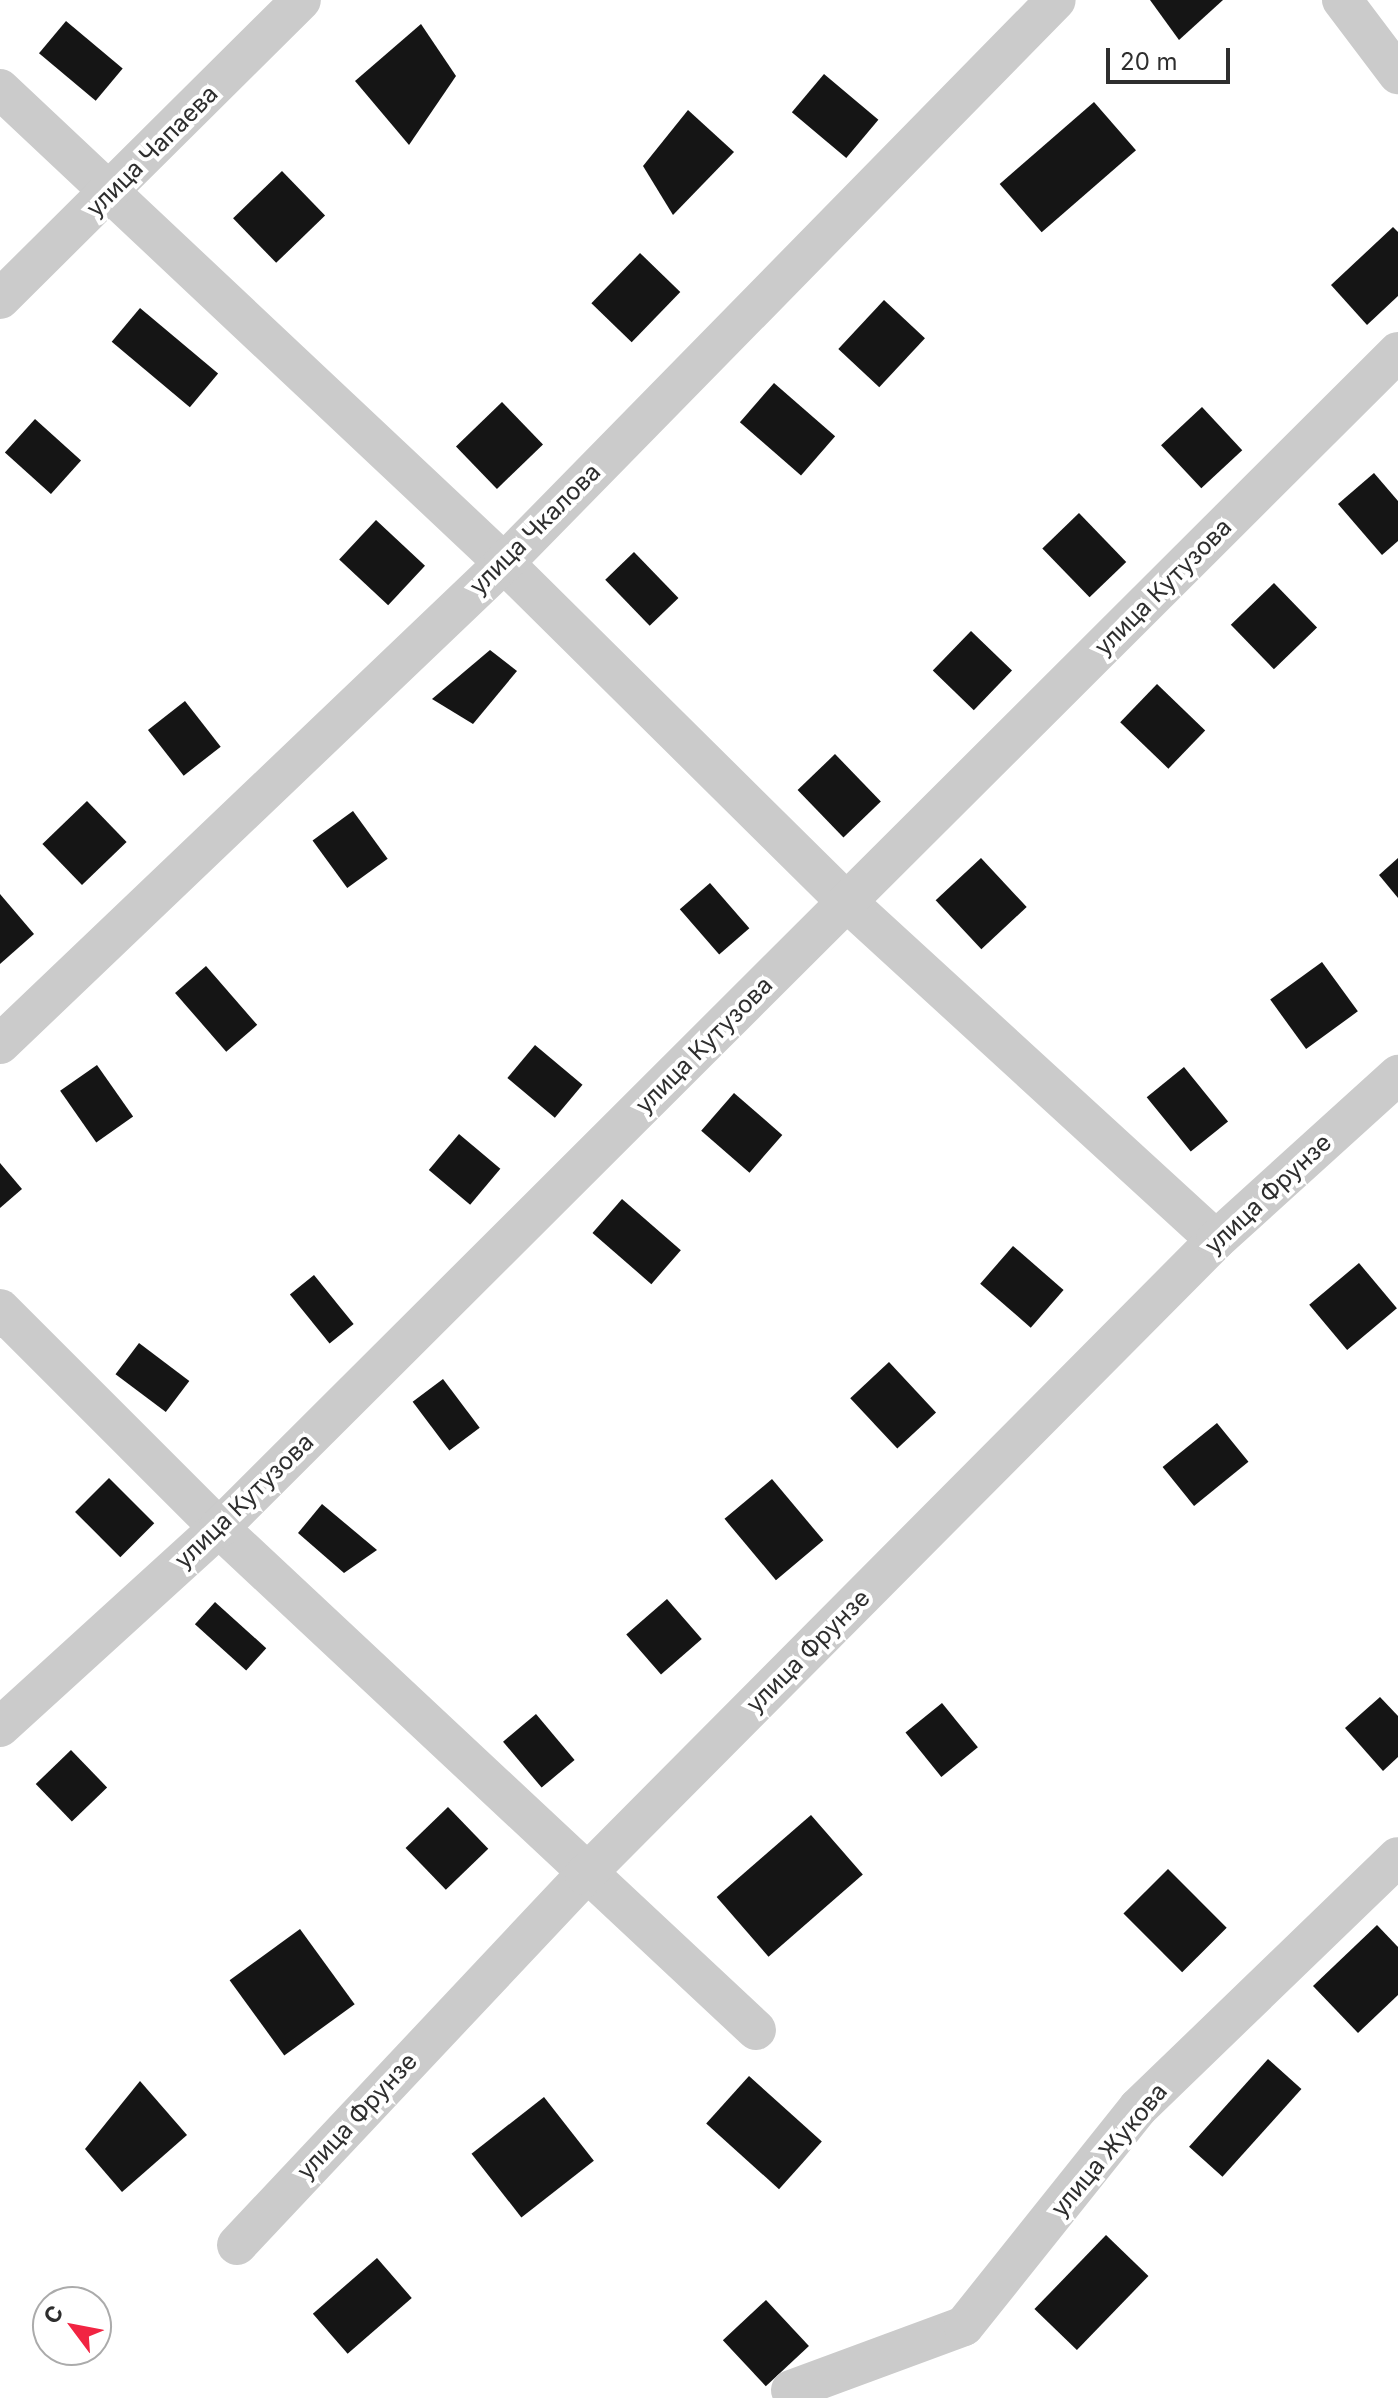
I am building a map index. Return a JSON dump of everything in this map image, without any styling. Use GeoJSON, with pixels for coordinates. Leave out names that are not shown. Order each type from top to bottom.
{"type":"FeatureCollection","features":[{"type":"Feature","properties":{"kind":"street","name":"улица Чапаева"},"geometry":{"type":"LineString","coordinates":[[0,299],[110,194],[301,0]]}},
{"type":"Feature","properties":{"kind":"street","name":"улица Чкалова"},"geometry":{"type":"LineString","coordinates":[[0,1044],[504,563],[1056,0]]}},
{"type":"Feature","properties":{"kind":"street"},"geometry":{"type":"LineString","coordinates":[[1342,0],[1398,74]]}},
{"type":"Feature","properties":{"kind":"street"},"geometry":{"type":"LineString","coordinates":[[0,89],[504,563],[847,902],[1216,1240]]}},
{"type":"Feature","properties":{"kind":"street","name":"улица Кутузова"},"geometry":{"type":"LineString","coordinates":[[0,1727],[219,1528],[1398,352]]}},
{"type":"Feature","properties":{"kind":"street","name":"улица Фрунзе"},"geometry":{"type":"LineString","coordinates":[[237,2245],[585,1875],[1216,1240],[1398,1075]]}},
{"type":"Feature","properties":{"kind":"street"},"geometry":{"type":"LineString","coordinates":[[0,1309],[219,1528],[585,1875],[756,2030]]}},
{"type":"Feature","properties":{"kind":"street","name":"улица Жукова"},"geometry":{"type":"LineString","coordinates":[[791,2390],[964,2326],[1138,2108],[1398,1857]]}},
{"type":"Feature","properties":{"kind":"building"},"geometry":{"type":"Polygon","coordinates":[[[1150,0],[1223,0],[1179,40],[1150,0]]]}},
{"type":"Feature","properties":{"kind":"building"},"geometry":{"type":"Polygon","coordinates":[[[66,21],[123,69],[96,101],[39,53],[66,21]]]}},
{"type":"Feature","properties":{"kind":"building"},"geometry":{"type":"Polygon","coordinates":[[[421,24],[456,76],[409,145],[355,81],[421,24]]]}},
{"type":"Feature","properties":{"kind":"building"},"geometry":{"type":"Polygon","coordinates":[[[824,74],[878,120],[846,158],[792,112],[824,74]]]}},
{"type":"Feature","properties":{"kind":"building"},"geometry":{"type":"Polygon","coordinates":[[[1094,102],[1136,150],[1042,232],[1000,184],[1094,102]]]}},
{"type":"Feature","properties":{"kind":"building"},"geometry":{"type":"Polygon","coordinates":[[[688,110],[734,152],[673,215],[643,166],[688,110]]]}},
{"type":"Feature","properties":{"kind":"building"},"geometry":{"type":"Polygon","coordinates":[[[282,171],[325,216],[276,263],[233,218],[282,171]]]}},
{"type":"Feature","properties":{"kind":"building"},"geometry":{"type":"Polygon","coordinates":[[[1393,227],[1398,232],[1398,296],[1367,325],[1331,285],[1393,227]]]}},
{"type":"Feature","properties":{"kind":"building"},"geometry":{"type":"Polygon","coordinates":[[[640,253],[680,292],[632,342],[591,303],[640,253]]]}},
{"type":"Feature","properties":{"kind":"building"},"geometry":{"type":"Polygon","coordinates":[[[884,300],[925,338],[879,387],[838,349],[884,300]]]}},
{"type":"Feature","properties":{"kind":"building"},"geometry":{"type":"Polygon","coordinates":[[[140,308],[218,374],[190,407],[112,342],[140,308]]]}},
{"type":"Feature","properties":{"kind":"building"},"geometry":{"type":"Polygon","coordinates":[[[774,383],[835,436],[801,475],[740,422],[774,383]]]}},
{"type":"Feature","properties":{"kind":"building"},"geometry":{"type":"Polygon","coordinates":[[[502,402],[543,444],[497,489],[456,446],[502,402]]]}},
{"type":"Feature","properties":{"kind":"building"},"geometry":{"type":"Polygon","coordinates":[[[1202,407],[1242,450],[1201,488],[1161,445],[1202,407]]]}},
{"type":"Feature","properties":{"kind":"building"},"geometry":{"type":"Polygon","coordinates":[[[35,419],[81,460],[51,494],[5,452],[35,419]]]}},
{"type":"Feature","properties":{"kind":"building"},"geometry":{"type":"Polygon","coordinates":[[[1374,473],[1398,501],[1398,541],[1382,555],[1338,504],[1374,473]]]}},
{"type":"Feature","properties":{"kind":"building"},"geometry":{"type":"Polygon","coordinates":[[[1079,513],[1126,562],[1090,597],[1042,548],[1079,513]]]}},
{"type":"Feature","properties":{"kind":"building"},"geometry":{"type":"Polygon","coordinates":[[[376,520],[425,566],[388,605],[339,559],[376,520]]]}},
{"type":"Feature","properties":{"kind":"building"},"geometry":{"type":"Polygon","coordinates":[[[634,552],[678,598],[650,626],[605,580],[634,552]]]}},
{"type":"Feature","properties":{"kind":"building"},"geometry":{"type":"Polygon","coordinates":[[[1274,583],[1317,628],[1274,669],[1231,625],[1274,583]]]}},
{"type":"Feature","properties":{"kind":"building"},"geometry":{"type":"Polygon","coordinates":[[[971,631],[1012,671],[974,710],[933,671],[971,631]]]}},
{"type":"Feature","properties":{"kind":"building"},"geometry":{"type":"Polygon","coordinates":[[[490,650],[517,671],[473,724],[432,699],[490,650]]]}},
{"type":"Feature","properties":{"kind":"building"},"geometry":{"type":"Polygon","coordinates":[[[1157,684],[1205,731],[1168,769],[1120,722],[1157,684]]]}},
{"type":"Feature","properties":{"kind":"building"},"geometry":{"type":"Polygon","coordinates":[[[185,701],[221,747],[184,776],[148,730],[185,701]]]}},
{"type":"Feature","properties":{"kind":"building"},"geometry":{"type":"Polygon","coordinates":[[[835,754],[881,801],[843,838],[798,790],[835,754]]]}},
{"type":"Feature","properties":{"kind":"building"},"geometry":{"type":"Polygon","coordinates":[[[87,801],[127,842],[82,885],[42,844],[87,801]]]}},
{"type":"Feature","properties":{"kind":"building"},"geometry":{"type":"Polygon","coordinates":[[[353,811],[388,859],[347,888],[313,840],[353,811]]]}},
{"type":"Feature","properties":{"kind":"building"},"geometry":{"type":"Polygon","coordinates":[[[981,858],[1027,907],[981,949],[936,900],[981,858]]]}},
{"type":"Feature","properties":{"kind":"building"},"geometry":{"type":"Polygon","coordinates":[[[1398,858],[1398,898],[1379,875],[1398,858]]]}},
{"type":"Feature","properties":{"kind":"building"},"geometry":{"type":"Polygon","coordinates":[[[710,883],[749,928],[719,955],[680,909],[710,883]]]}},
{"type":"Feature","properties":{"kind":"building"},"geometry":{"type":"Polygon","coordinates":[[[0,894],[34,934],[0,964],[0,894]]]}},
{"type":"Feature","properties":{"kind":"building"},"geometry":{"type":"Polygon","coordinates":[[[1322,962],[1358,1011],[1306,1049],[1270,1000],[1322,962]]]}},
{"type":"Feature","properties":{"kind":"building"},"geometry":{"type":"Polygon","coordinates":[[[206,966],[257,1025],[226,1052],[175,993],[206,966]]]}},
{"type":"Feature","properties":{"kind":"building"},"geometry":{"type":"Polygon","coordinates":[[[535,1045],[582,1085],[555,1118],[507,1078],[535,1045]]]}},
{"type":"Feature","properties":{"kind":"building"},"geometry":{"type":"Polygon","coordinates":[[[97,1065],[133,1117],[96,1142],[60,1091],[97,1065]]]}},
{"type":"Feature","properties":{"kind":"building"},"geometry":{"type":"Polygon","coordinates":[[[1184,1067],[1228,1121],[1191,1152],[1147,1097],[1184,1067]]]}},
{"type":"Feature","properties":{"kind":"building"},"geometry":{"type":"Polygon","coordinates":[[[734,1093],[782,1135],[749,1173],[701,1131],[734,1093]]]}},
{"type":"Feature","properties":{"kind":"building"},"geometry":{"type":"Polygon","coordinates":[[[459,1134],[500,1169],[470,1205],[429,1170],[459,1134]]]}},
{"type":"Feature","properties":{"kind":"building"},"geometry":{"type":"Polygon","coordinates":[[[0,1163],[22,1189],[0,1208],[0,1163]]]}},
{"type":"Feature","properties":{"kind":"building"},"geometry":{"type":"Polygon","coordinates":[[[622,1199],[681,1250],[651,1284],[592,1233],[622,1199]]]}},
{"type":"Feature","properties":{"kind":"building"},"geometry":{"type":"Polygon","coordinates":[[[1013,1246],[1064,1290],[1031,1328],[980,1284],[1013,1246]]]}},
{"type":"Feature","properties":{"kind":"building"},"geometry":{"type":"Polygon","coordinates":[[[1359,1263],[1397,1308],[1347,1350],[1309,1305],[1359,1263]]]}},
{"type":"Feature","properties":{"kind":"building"},"geometry":{"type":"Polygon","coordinates":[[[314,1275],[354,1324],[330,1343],[290,1295],[314,1275]]]}},
{"type":"Feature","properties":{"kind":"building"},"geometry":{"type":"Polygon","coordinates":[[[139,1343],[189,1381],[166,1412],[116,1374],[139,1343]]]}},
{"type":"Feature","properties":{"kind":"building"},"geometry":{"type":"Polygon","coordinates":[[[889,1362],[936,1412],[897,1449],[850,1398],[889,1362]]]}},
{"type":"Feature","properties":{"kind":"building"},"geometry":{"type":"Polygon","coordinates":[[[443,1379],[480,1428],[449,1451],[413,1402],[443,1379]]]}},
{"type":"Feature","properties":{"kind":"building"},"geometry":{"type":"Polygon","coordinates":[[[1217,1423],[1248,1462],[1194,1506],[1163,1467],[1217,1423]]]}},
{"type":"Feature","properties":{"kind":"building"},"geometry":{"type":"Polygon","coordinates":[[[109,1478],[154,1523],[120,1557],[75,1512],[109,1478]]]}},
{"type":"Feature","properties":{"kind":"building"},"geometry":{"type":"Polygon","coordinates":[[[772,1479],[823,1540],[776,1580],[725,1519],[772,1479]]]}},
{"type":"Feature","properties":{"kind":"building"},"geometry":{"type":"Polygon","coordinates":[[[322,1504],[377,1550],[344,1573],[298,1533],[322,1504]]]}},
{"type":"Feature","properties":{"kind":"building"},"geometry":{"type":"Polygon","coordinates":[[[667,1599],[702,1639],[661,1674],[626,1634],[667,1599]]]}},
{"type":"Feature","properties":{"kind":"building"},"geometry":{"type":"Polygon","coordinates":[[[215,1602],[266,1648],[246,1670],[195,1624],[215,1602]]]}},
{"type":"Feature","properties":{"kind":"building"},"geometry":{"type":"Polygon","coordinates":[[[1380,1697],[1398,1716],[1398,1757],[1383,1771],[1345,1728],[1380,1697]]]}},
{"type":"Feature","properties":{"kind":"building"},"geometry":{"type":"Polygon","coordinates":[[[942,1703],[978,1747],[941,1777],[905,1733],[942,1703]]]}},
{"type":"Feature","properties":{"kind":"building"},"geometry":{"type":"Polygon","coordinates":[[[536,1714],[575,1760],[542,1788],[503,1742],[536,1714]]]}},
{"type":"Feature","properties":{"kind":"building"},"geometry":{"type":"Polygon","coordinates":[[[71,1750],[107,1787],[72,1821],[36,1784],[71,1750]]]}},
{"type":"Feature","properties":{"kind":"building"},"geometry":{"type":"Polygon","coordinates":[[[448,1807],[488,1849],[446,1890],[406,1848],[448,1807]]]}},
{"type":"Feature","properties":{"kind":"building"},"geometry":{"type":"Polygon","coordinates":[[[811,1815],[863,1875],[768,1957],[717,1897],[811,1815]]]}},
{"type":"Feature","properties":{"kind":"building"},"geometry":{"type":"Polygon","coordinates":[[[1168,1869],[1227,1928],[1182,1972],[1123,1914],[1168,1869]]]}},
{"type":"Feature","properties":{"kind":"building"},"geometry":{"type":"Polygon","coordinates":[[[1377,1925],[1398,1947],[1398,1995],[1358,2033],[1313,1986],[1377,1925]]]}},
{"type":"Feature","properties":{"kind":"building"},"geometry":{"type":"Polygon","coordinates":[[[300,1929],[355,2004],[284,2055],[230,1980],[300,1929]]]}},
{"type":"Feature","properties":{"kind":"building"},"geometry":{"type":"Polygon","coordinates":[[[1268,2059],[1301,2089],[1222,2177],[1189,2147],[1268,2059]]]}},
{"type":"Feature","properties":{"kind":"building"},"geometry":{"type":"Polygon","coordinates":[[[749,2076],[822,2142],[779,2189],[706,2124],[749,2076]]]}},
{"type":"Feature","properties":{"kind":"building"},"geometry":{"type":"Polygon","coordinates":[[[140,2081],[187,2135],[122,2192],[85,2149],[140,2081]]]}},
{"type":"Feature","properties":{"kind":"building"},"geometry":{"type":"Polygon","coordinates":[[[544,2097],[594,2161],[521,2217],[472,2154],[544,2097]]]}},
{"type":"Feature","properties":{"kind":"building"},"geometry":{"type":"Polygon","coordinates":[[[1106,2235],[1148,2276],[1077,2350],[1034,2309],[1106,2235]]]}},
{"type":"Feature","properties":{"kind":"building"},"geometry":{"type":"Polygon","coordinates":[[[377,2258],[412,2298],[348,2354],[313,2314],[377,2258]]]}},
{"type":"Feature","properties":{"kind":"building"},"geometry":{"type":"Polygon","coordinates":[[[766,2300],[809,2346],[766,2386],[723,2340],[766,2300]]]}}]}
